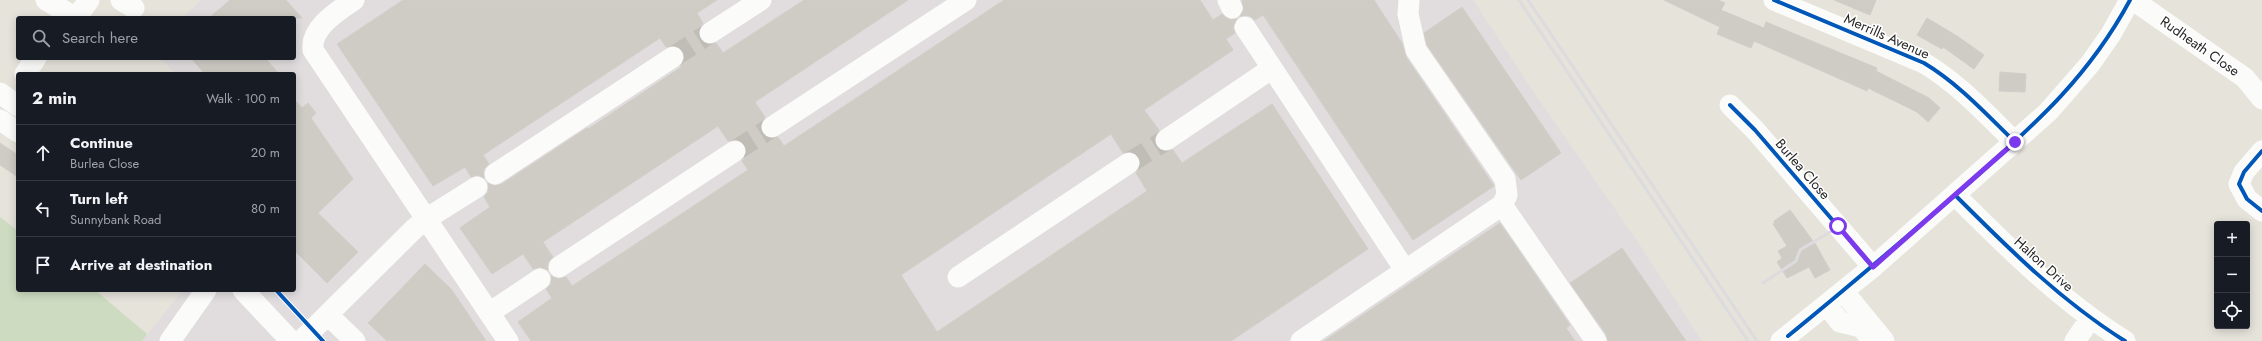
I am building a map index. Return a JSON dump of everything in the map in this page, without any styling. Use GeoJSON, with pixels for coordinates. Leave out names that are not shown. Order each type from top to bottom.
{"type":"FeatureCollection","features":[{"type":"Feature","properties":{"kind":"street"},"geometry":{"type":"LineString","coordinates":[[46,0],[70,16],[89,0]]}},
{"type":"Feature","properties":{"kind":"street"},"geometry":{"type":"LineString","coordinates":[[354,0],[332,15],[318,31],[312,42],[313,50],[508,341]]}},
{"type":"Feature","properties":{"kind":"street"},"geometry":{"type":"LineString","coordinates":[[710,33],[761,0]]}},
{"type":"Feature","properties":{"kind":"street"},"geometry":{"type":"LineString","coordinates":[[772,127],[966,0]]}},
{"type":"Feature","properties":{"kind":"street"},"geometry":{"type":"LineString","coordinates":[[1301,341],[1502,205],[1506,194],[1505,179],[1416,50],[1408,14],[1409,0]]}},
{"type":"Feature","properties":{"kind":"street","name":"Merrills Avenue"},"geometry":{"type":"LineString","coordinates":[[1774,0],[1815,8],[1924,63],[1956,85],[2015,142]]}},
{"type":"Feature","properties":{"kind":"street"},"geometry":{"type":"LineString","coordinates":[[1785,339],[1873,267],[2048,112],[2081,75],[2111,34],[2132,0]]}},
{"type":"Feature","properties":{"kind":"street","name":"Rudheath Close"},"geometry":{"type":"LineString","coordinates":[[2132,0],[2245,78],[2262,99]]}},
{"type":"Feature","properties":{"kind":"street"},"geometry":{"type":"LineString","coordinates":[[1245,27],[1270,69],[1405,270]]}},
{"type":"Feature","properties":{"kind":"street"},"geometry":{"type":"LineString","coordinates":[[495,174],[673,57]]}},
{"type":"Feature","properties":{"kind":"street"},"geometry":{"type":"LineString","coordinates":[[26,72],[35,60]]}},
{"type":"Feature","properties":{"kind":"street"},"geometry":{"type":"LineString","coordinates":[[1166,140],[1270,69]]}},
{"type":"Feature","properties":{"kind":"street","name":"Burlea Close"},"geometry":{"type":"LineString","coordinates":[[1730,105],[1755,130],[1873,267]]}},
{"type":"Feature","properties":{"kind":"street"},"geometry":{"type":"LineString","coordinates":[[0,120],[16,131]]}},
{"type":"Feature","properties":{"kind":"street"},"geometry":{"type":"LineString","coordinates":[[559,266],[735,151]]}},
{"type":"Feature","properties":{"kind":"street"},"geometry":{"type":"LineString","coordinates":[[2262,152],[2244,172],[2239,184],[2247,199],[2262,212]]}},
{"type":"Feature","properties":{"kind":"street"},"geometry":{"type":"LineString","coordinates":[[958,277],[1129,163]]}},
{"type":"Feature","properties":{"kind":"street"},"geometry":{"type":"LineString","coordinates":[[302,341],[426,219],[478,187]]}},
{"type":"Feature","properties":{"kind":"street","name":"Halton Drive"},"geometry":{"type":"LineString","coordinates":[[1955,194],[2032,270],[2090,319],[2125,341]]}},
{"type":"Feature","properties":{"kind":"street"},"geometry":{"type":"LineString","coordinates":[[1502,205],[1596,341]]}},
{"type":"Feature","properties":{"kind":"street"},"geometry":{"type":"LineString","coordinates":[[489,314],[540,279]]}},
{"type":"Feature","properties":{"kind":"street"},"geometry":{"type":"LineString","coordinates":[[1843,291],[1884,341]]}},
{"type":"Feature","properties":{"kind":"street"},"geometry":{"type":"LineString","coordinates":[[170,341],[205,292]]}},
{"type":"Feature","properties":{"kind":"street"},"geometry":{"type":"LineString","coordinates":[[245,292],[291,341]]}},
{"type":"Feature","properties":{"kind":"street"},"geometry":{"type":"LineString","coordinates":[[1827,304],[1840,322],[1846,325],[1861,327],[1873,341]]}},
{"type":"Feature","properties":{"kind":"street"},"geometry":{"type":"LineString","coordinates":[[328,315],[355,341]]}},
{"type":"Feature","properties":{"kind":"street"},"geometry":{"type":"LineString","coordinates":[[2075,341],[2090,319]]}},
{"type":"Feature","properties":{"kind":"shaded area"},"geometry":{"type":"Polygon","coordinates":[[[201,0],[1473,0],[1535,94],[1638,242],[1702,341],[142,341],[181,292],[296,292],[296,72],[174,72],[162,60],[296,60],[296,16],[184,16],[201,0]]]}},
{"type":"Feature","properties":{"kind":"green space"},"geometry":{"type":"Polygon","coordinates":[[[0,217],[16,229],[16,292],[97,292],[147,334],[142,341],[0,341],[0,217]]]}},
{"type":"Feature","properties":{"kind":"building"},"geometry":{"type":"Polygon","coordinates":[[[230,0],[286,0],[302,18],[296,18],[296,16],[211,16],[230,0]]]}},
{"type":"Feature","properties":{"kind":"building"},"geometry":{"type":"Polygon","coordinates":[[[403,0],[717,0],[697,13],[703,23],[699,28],[698,34],[700,40],[705,44],[716,43],[723,53],[804,0],[908,0],[755,102],[765,117],[760,127],[762,134],[772,139],[778,137],[784,146],[1004,0],[1200,0],[1213,20],[1222,14],[1231,20],[1237,19],[1233,27],[1235,33],[1226,39],[1233,50],[1144,110],[1159,130],[1154,140],[1156,146],[1161,151],[1173,150],[1182,163],[1272,104],[1368,249],[1231,341],[531,341],[518,322],[552,298],[546,289],[551,284],[551,276],[559,279],[566,277],[572,286],[748,170],[742,161],[746,156],[745,145],[740,140],[728,141],[718,126],[543,242],[553,257],[548,262],[548,270],[540,267],[533,269],[523,254],[492,274],[460,228],[490,207],[484,197],[488,192],[488,183],[495,186],[502,184],[680,68],[685,56],[683,50],[678,46],[666,47],[660,38],[483,155],[489,164],[484,169],[484,178],[477,175],[471,177],[465,167],[433,186],[337,44],[403,0]],[[1111,134],[901,275],[937,332],[1147,191],[1136,173],[1140,168],[1139,157],[1134,152],[1123,153],[1111,134]]]}},
{"type":"Feature","properties":{"kind":"building"},"geometry":{"type":"Polygon","coordinates":[[[1374,0],[1402,43],[1406,57],[1494,186],[1413,240],[1263,15],[1255,20],[1250,16],[1240,16],[1244,9],[1242,1],[1374,0]]]}},
{"type":"Feature","properties":{"kind":"building"},"geometry":{"type":"Polygon","coordinates":[[[1664,0],[1718,0],[1725,3],[1721,10],[1764,28],[1766,22],[1877,68],[1876,71],[1929,98],[1940,108],[1928,122],[1917,112],[1868,88],[1867,91],[1754,41],[1751,48],[1717,34],[1720,27],[1664,0]]]}},
{"type":"Feature","properties":{"kind":"building"},"geometry":{"type":"Polygon","coordinates":[[[1834,0],[1876,0],[1870,15],[1834,0]]]}},
{"type":"Feature","properties":{"kind":"building"},"geometry":{"type":"Polygon","coordinates":[[[1462,7],[1561,153],[1521,180],[1427,45],[1424,33],[1462,7]]]}},
{"type":"Feature","properties":{"kind":"building"},"geometry":{"type":"Polygon","coordinates":[[[1927,18],[1957,36],[1984,55],[1974,69],[1943,47],[1942,49],[1917,35],[1927,18]]]}},
{"type":"Feature","properties":{"kind":"building"},"geometry":{"type":"Polygon","coordinates":[[[193,60],[267,60],[277,72],[203,72],[193,60]]]}},
{"type":"Feature","properties":{"kind":"building"},"geometry":{"type":"Polygon","coordinates":[[[2000,72],[2026,74],[2025,92],[1999,91],[2000,72]]]}},
{"type":"Feature","properties":{"kind":"building"},"geometry":{"type":"Polygon","coordinates":[[[296,101],[302,108],[308,103],[316,113],[311,118],[353,179],[318,213],[358,252],[327,283],[296,252],[296,101]]]}},
{"type":"Feature","properties":{"kind":"building"},"geometry":{"type":"Polygon","coordinates":[[[0,143],[16,154],[16,176],[0,165],[0,143]]]}},
{"type":"Feature","properties":{"kind":"building"},"geometry":{"type":"Polygon","coordinates":[[[1790,210],[1816,245],[1830,270],[1815,278],[1809,267],[1787,278],[1777,262],[1782,258],[1778,251],[1787,246],[1773,224],[1775,223],[1774,221],[1790,210]]]}},
{"type":"Feature","properties":{"kind":"building"},"geometry":{"type":"Polygon","coordinates":[[[1500,223],[1570,325],[1566,328],[1575,341],[1324,341],[1500,223]]]}},
{"type":"Feature","properties":{"kind":"building"},"geometry":{"type":"Polygon","coordinates":[[[1622,248],[1686,341],[1608,341],[1606,334],[1570,283],[1622,248]]]}},
{"type":"Feature","properties":{"kind":"building"},"geometry":{"type":"Polygon","coordinates":[[[425,264],[452,290],[486,341],[387,341],[368,323],[425,264]]]}},
{"type":"Feature","properties":{"kind":"tunnel"},"geometry":{"type":"LineString","coordinates":[[673,57],[710,33]]}},
{"type":"Feature","properties":{"kind":"tunnel"},"geometry":{"type":"LineString","coordinates":[[735,151],[772,127]]}},
{"type":"Feature","properties":{"kind":"tunnel"},"geometry":{"type":"LineString","coordinates":[[1129,163],[1166,140]]}},
{"type":"Feature","properties":{"kind":"railway"},"geometry":{"type":"LineString","coordinates":[[1519,0],[1748,341]]}},
{"type":"Feature","properties":{"kind":"railway"},"geometry":{"type":"LineString","coordinates":[[1528,0],[1757,341]]}},
{"type":"Feature","properties":{"kind":"railway"},"geometry":{"type":"LineString","coordinates":[[1763,283],[1796,261],[1800,250],[1830,232]]}},
{"type":"Feature","properties":{"kind":"cycle path"},"geometry":{"type":"LineString","coordinates":[[1774,0],[1924,63],[1937,71],[1961,90],[2015,142]]}},
{"type":"Feature","properties":{"kind":"cycle path"},"geometry":{"type":"LineString","coordinates":[[1788,336],[1960,191],[2032,125],[2075,80],[2094,56],[2113,29],[2130,0]]}},
{"type":"Feature","properties":{"kind":"cycle path"},"geometry":{"type":"LineString","coordinates":[[1730,105],[1755,130],[1873,267]]}},
{"type":"Feature","properties":{"kind":"cycle path"},"geometry":{"type":"LineString","coordinates":[[2262,151],[2244,172],[2239,184],[2247,199],[2262,211]]}},
{"type":"Feature","properties":{"kind":"cycle path"},"geometry":{"type":"LineString","coordinates":[[1955,195],[2036,273],[2079,309],[2125,341]]}},
{"type":"Feature","properties":{"kind":"cycle path"},"geometry":{"type":"LineString","coordinates":[[278,292],[323,341]]}},
{"type":"Feature","properties":{"kind":"route"},"geometry":{"type":"LineString","coordinates":[[1838,226],[1873,267],[2015,142]]}}]}
